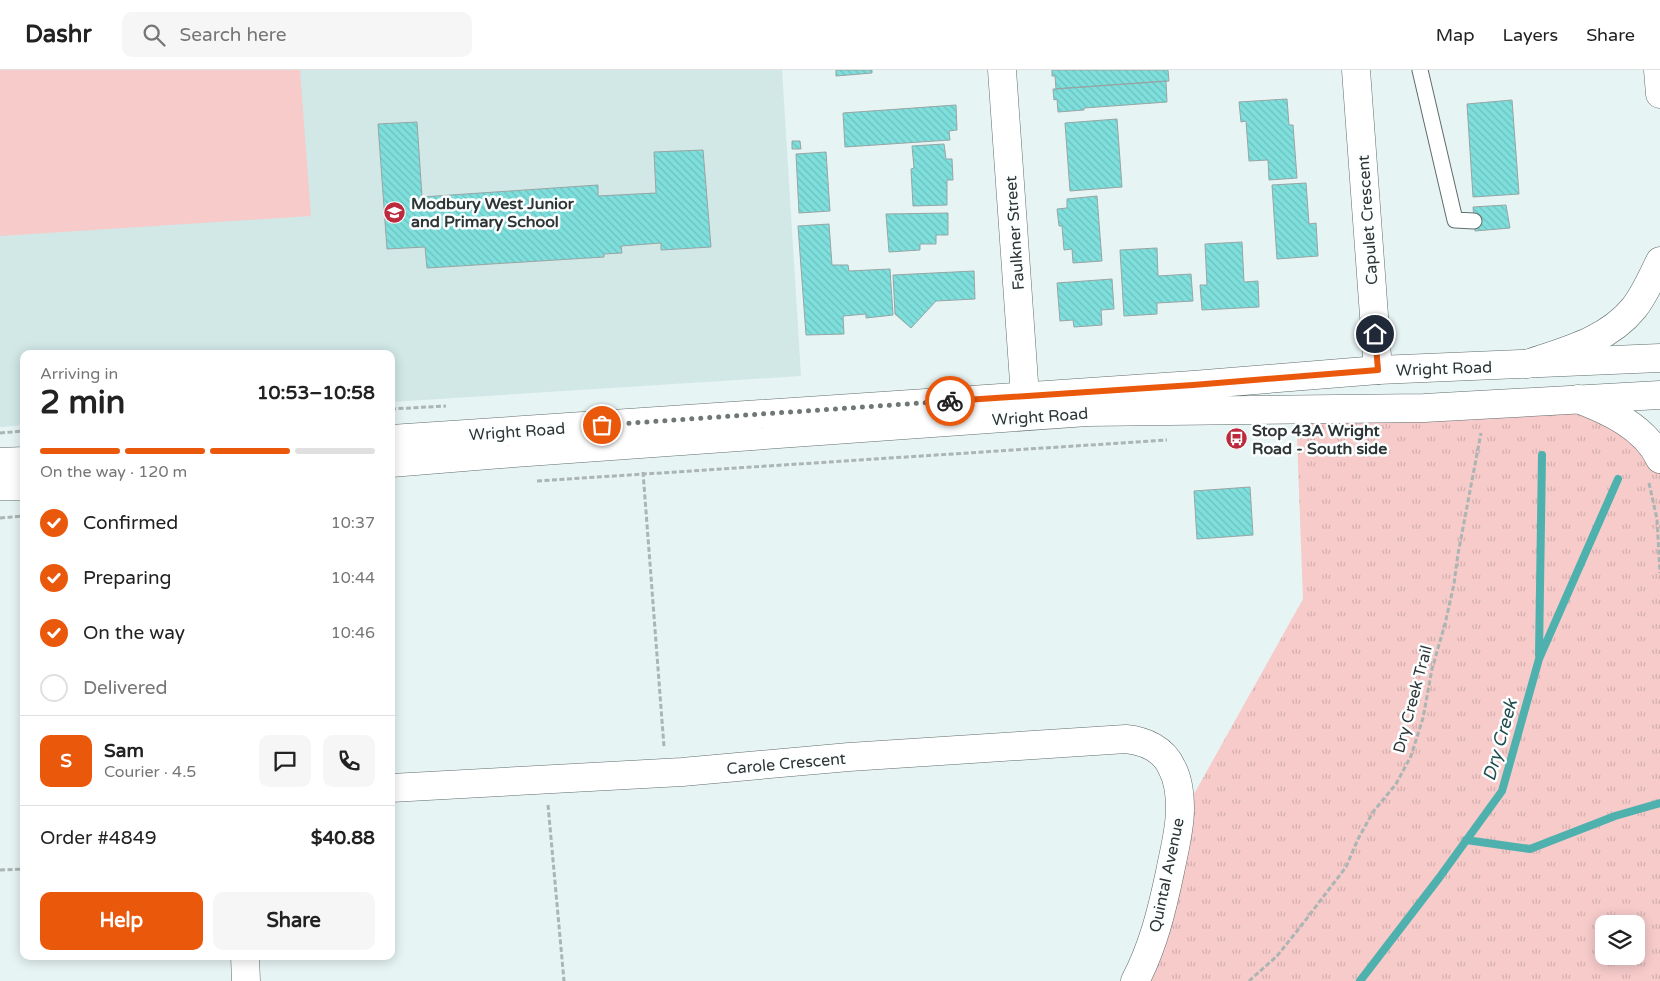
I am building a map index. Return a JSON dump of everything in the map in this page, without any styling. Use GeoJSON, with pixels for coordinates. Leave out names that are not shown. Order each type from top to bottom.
{"type":"FeatureCollection","features":[{"type":"Feature","properties":{"kind":"main road","name":"Faulkner Street"},"geometry":{"type":"LineString","coordinates":[[1002,70],[1025,396]]}},
{"type":"Feature","properties":{"kind":"main road","name":"Capulet Crescent"},"geometry":{"type":"LineString","coordinates":[[1356,70],[1378,370]]}},
{"type":"Feature","properties":{"kind":"main road"},"geometry":{"type":"LineString","coordinates":[[1658,70],[1660,94]]}},
{"type":"Feature","properties":{"kind":"main road"},"geometry":{"type":"LineString","coordinates":[[1527,364],[1592,341],[1616,325],[1635,307],[1660,261]]}},
{"type":"Feature","properties":{"kind":"main road","name":"Wright Road"},"geometry":{"type":"LineString","coordinates":[[395,440],[1378,370],[1660,358]]}},
{"type":"Feature","properties":{"kind":"main road","name":"Wright Road"},"geometry":{"type":"LineString","coordinates":[[395,463],[1087,412],[1424,408],[1660,395]]}},
{"type":"Feature","properties":{"kind":"main road"},"geometry":{"type":"LineString","coordinates":[[1578,399],[1602,408],[1627,423],[1646,439],[1655,471]]}},
{"type":"Feature","properties":{"kind":"main road"},"geometry":{"type":"LineString","coordinates":[[0,462],[20,461]]}},
{"type":"Feature","properties":{"kind":"main road"},"geometry":{"type":"LineString","coordinates":[[0,486],[20,486]]}},
{"type":"Feature","properties":{"kind":"main road","name":"Carole Crescent"},"geometry":{"type":"LineString","coordinates":[[395,788],[666,773],[849,757],[1126,739],[1138,740],[1154,747],[1171,765]]}},
{"type":"Feature","properties":{"kind":"main road","name":"Quintal Avenue"},"geometry":{"type":"LineString","coordinates":[[1135,981],[1151,946],[1166,891],[1178,833],[1180,807],[1176,776],[1171,765]]}},
{"type":"Feature","properties":{"kind":"main road"},"geometry":{"type":"LineString","coordinates":[[244,960],[246,981]]}},
{"type":"Feature","properties":{"kind":"lane"},"geometry":{"type":"LineString","coordinates":[[1420,70],[1455,220],[1474,221]]}},
{"type":"Feature","properties":{"kind":"path"},"geometry":{"type":"LineString","coordinates":[[0,433],[20,431]]}},
{"type":"Feature","properties":{"kind":"path","name":"Dry Creek Trail"},"geometry":{"type":"LineString","coordinates":[[1249,981],[1277,956],[1346,867],[1373,812],[1396,784],[1411,756],[1423,718],[1432,669],[1454,584],[1481,433],[1490,433]]}},
{"type":"Feature","properties":{"kind":"path"},"geometry":{"type":"LineString","coordinates":[[537,481],[1171,440]]}},
{"type":"Feature","properties":{"kind":"path"},"geometry":{"type":"LineString","coordinates":[[641,444],[666,773]]}},
{"type":"Feature","properties":{"kind":"path"},"geometry":{"type":"LineString","coordinates":[[1655,471],[1660,574]]}},
{"type":"Feature","properties":{"kind":"path"},"geometry":{"type":"LineString","coordinates":[[0,518],[20,516]]}},
{"type":"Feature","properties":{"kind":"path"},"geometry":{"type":"LineString","coordinates":[[546,780],[564,981]]}},
{"type":"Feature","properties":{"kind":"path"},"geometry":{"type":"LineString","coordinates":[[0,870],[20,869]]}},
{"type":"Feature","properties":{"kind":"shaded area","name":"Modbury West Junior and Primary School"},"geometry":{"type":"Polygon","coordinates":[[[0,70],[782,70],[801,376],[395,402],[395,350],[20,350],[20,425],[0,427],[0,70]]]}},
{"type":"Feature","properties":{"kind":"green space"},"geometry":{"type":"Polygon","coordinates":[[[0,70],[300,70],[311,216],[0,236],[0,70]]]}},
{"type":"Feature","properties":{"kind":"green space"},"geometry":{"type":"Polygon","coordinates":[[[1570,399],[1660,461],[1660,981],[1129,981],[1179,821],[1303,599],[1296,410],[1570,399]]]}},
{"type":"Feature","properties":{"kind":"building"},"geometry":{"type":"Polygon","coordinates":[[[836,70],[872,70],[872,73],[836,76],[836,70]]]}},
{"type":"Feature","properties":{"kind":"building"},"geometry":{"type":"Polygon","coordinates":[[[1052,70],[1168,70],[1169,81],[1056,89],[1055,76],[1052,76],[1052,70]]]}},
{"type":"Feature","properties":{"kind":"building"},"geometry":{"type":"Polygon","coordinates":[[[1166,81],[1167,102],[1084,108],[1084,110],[1058,112],[1057,99],[1054,100],[1053,89],[1166,81]]]}},
{"type":"Feature","properties":{"kind":"building"},"geometry":{"type":"Polygon","coordinates":[[[1287,99],[1289,125],[1293,125],[1297,178],[1269,180],[1268,160],[1249,161],[1246,121],[1241,122],[1239,102],[1287,99]]]}},
{"type":"Feature","properties":{"kind":"building"},"geometry":{"type":"Polygon","coordinates":[[[1512,100],[1519,194],[1473,197],[1467,104],[1512,100]]]}},
{"type":"Feature","properties":{"kind":"building"},"geometry":{"type":"Polygon","coordinates":[[[956,105],[957,130],[949,131],[950,140],[845,147],[843,113],[956,105]]]}},
{"type":"Feature","properties":{"kind":"building"},"geometry":{"type":"Polygon","coordinates":[[[1117,119],[1122,187],[1070,191],[1065,123],[1117,119]]]}},
{"type":"Feature","properties":{"kind":"building"},"geometry":{"type":"Polygon","coordinates":[[[417,122],[422,197],[598,185],[598,196],[656,193],[654,152],[703,150],[711,247],[661,250],[661,243],[621,246],[622,253],[604,254],[604,257],[427,268],[425,247],[387,249],[378,124],[417,122]]]}},
{"type":"Feature","properties":{"kind":"building"},"geometry":{"type":"Polygon","coordinates":[[[792,141],[800,141],[801,149],[792,149],[792,141]]]}},
{"type":"Feature","properties":{"kind":"building"},"geometry":{"type":"Polygon","coordinates":[[[944,144],[946,159],[952,159],[953,180],[947,180],[947,205],[913,206],[911,169],[914,168],[912,146],[944,144]]]}},
{"type":"Feature","properties":{"kind":"building"},"geometry":{"type":"Polygon","coordinates":[[[826,152],[830,211],[799,213],[796,154],[826,152]]]}},
{"type":"Feature","properties":{"kind":"building"},"geometry":{"type":"Polygon","coordinates":[[[1306,183],[1309,224],[1316,223],[1318,256],[1277,259],[1272,185],[1306,183]]]}},
{"type":"Feature","properties":{"kind":"building"},"geometry":{"type":"Polygon","coordinates":[[[1097,196],[1102,261],[1073,263],[1072,249],[1064,250],[1062,226],[1059,226],[1057,209],[1067,208],[1067,199],[1097,196]]]}},
{"type":"Feature","properties":{"kind":"building"},"geometry":{"type":"Polygon","coordinates":[[[1506,205],[1510,228],[1475,231],[1473,207],[1506,205]]]}},
{"type":"Feature","properties":{"kind":"building"},"geometry":{"type":"Polygon","coordinates":[[[948,213],[948,235],[936,235],[936,244],[920,244],[920,250],[889,252],[886,214],[948,213]]]}},
{"type":"Feature","properties":{"kind":"building"},"geometry":{"type":"Polygon","coordinates":[[[829,224],[832,265],[848,265],[849,271],[890,269],[893,315],[866,318],[866,314],[843,316],[844,334],[806,335],[798,226],[829,224]]]}},
{"type":"Feature","properties":{"kind":"building"},"geometry":{"type":"Polygon","coordinates":[[[1242,242],[1244,282],[1258,281],[1259,307],[1202,310],[1200,285],[1207,285],[1205,244],[1242,242]]]}},
{"type":"Feature","properties":{"kind":"building"},"geometry":{"type":"Polygon","coordinates":[[[1157,248],[1158,276],[1191,274],[1193,301],[1157,303],[1157,314],[1124,316],[1120,250],[1157,248]]]}},
{"type":"Feature","properties":{"kind":"building"},"geometry":{"type":"Polygon","coordinates":[[[974,271],[975,299],[936,301],[911,328],[895,314],[893,275],[974,271]]]}},
{"type":"Feature","properties":{"kind":"building"},"geometry":{"type":"Polygon","coordinates":[[[1112,279],[1114,309],[1101,310],[1102,325],[1074,327],[1073,320],[1060,321],[1057,283],[1112,279]]]}},
{"type":"Feature","properties":{"kind":"building"},"geometry":{"type":"Polygon","coordinates":[[[1250,487],[1253,535],[1197,539],[1194,491],[1250,487]]]}},
{"type":"Feature","properties":{"kind":"waterway"},"geometry":{"type":"LineString","coordinates":[[1539,655],[1542,455]]}},
{"type":"Feature","properties":{"kind":"waterway","name":"Dry Creek"},"geometry":{"type":"LineString","coordinates":[[1360,981],[1439,878],[1502,791],[1539,659],[1618,479]]}},
{"type":"Feature","properties":{"kind":"waterway"},"geometry":{"type":"LineString","coordinates":[[1466,840],[1530,849],[1615,816],[1660,803]]}},
{"type":"Feature","properties":{"kind":"way so far"},"geometry":{"type":"LineString","coordinates":[[602,425],[950,401]]}},
{"type":"Feature","properties":{"kind":"place","name":"Modbury West Junior and Primary School"},"geometry":{"type":"Point","coordinates":[395,212]}},
{"type":"Feature","properties":{"kind":"place","name":"Stop 43A Wright Road - South side"},"geometry":{"type":"Point","coordinates":[1236,439]}},
{"type":"Feature","properties":{"kind":"route"},"geometry":{"type":"LineString","coordinates":[[950,401],[1193,385],[1378,370],[1375,334]]}}]}
